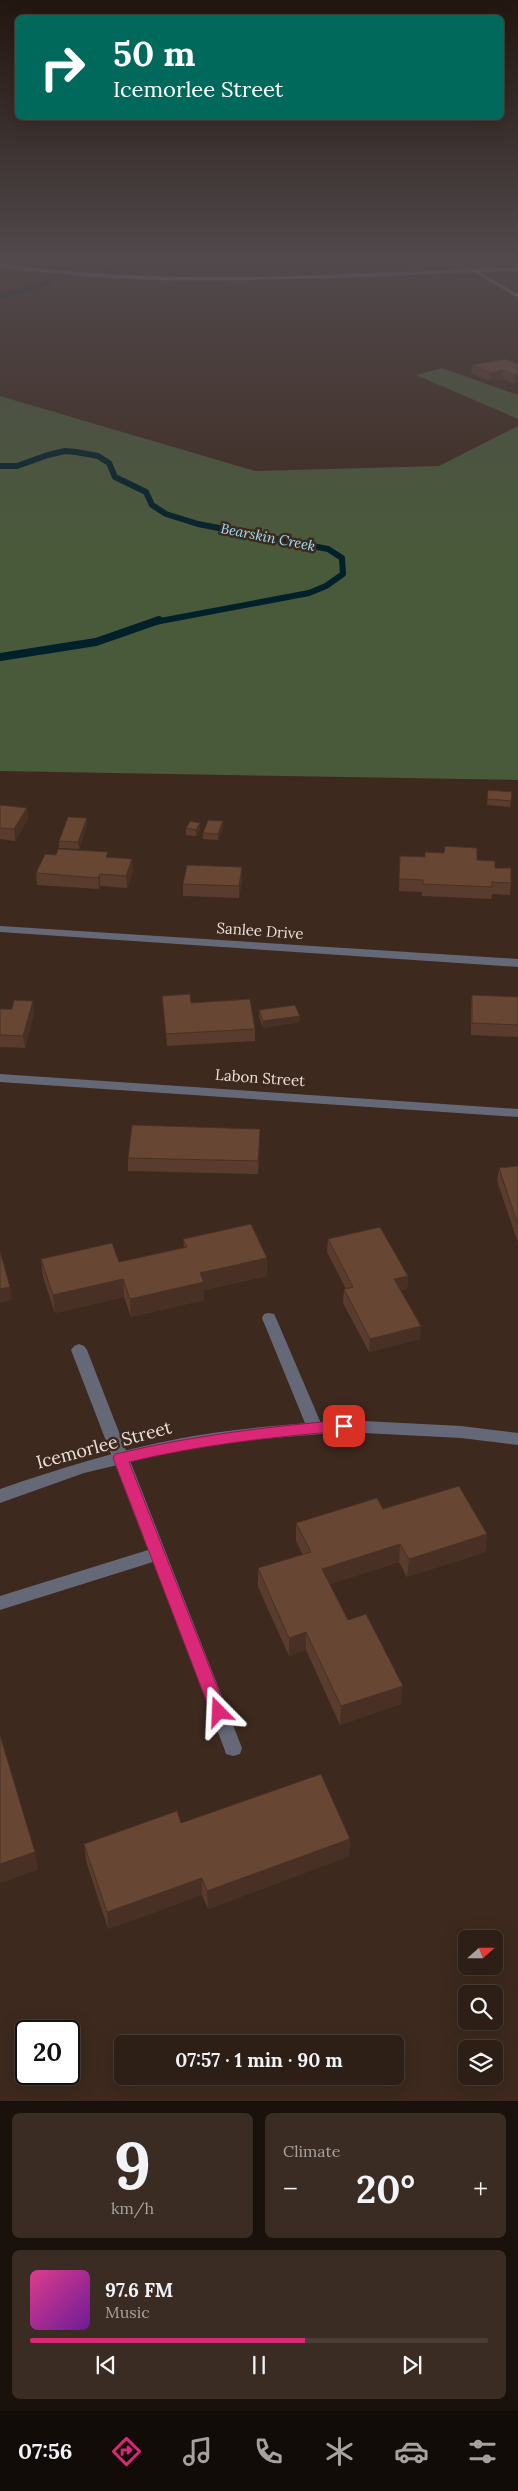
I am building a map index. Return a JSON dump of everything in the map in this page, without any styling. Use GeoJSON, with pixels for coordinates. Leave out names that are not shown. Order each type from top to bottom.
{"type":"FeatureCollection","features":[{"type":"Feature","properties":{"kind":"street","name":"Sanlee Drive"},"geometry":{"type":"LineString","coordinates":[[0,929],[518,963]]}},
{"type":"Feature","properties":{"kind":"street","name":"Labon Street"},"geometry":{"type":"LineString","coordinates":[[0,1078],[518,1113]]}},
{"type":"Feature","properties":{"kind":"street"},"geometry":{"type":"LineString","coordinates":[[269,1318],[315,1428]]}},
{"type":"Feature","properties":{"kind":"street"},"geometry":{"type":"LineString","coordinates":[[79,1350],[233,1748]]}},
{"type":"Feature","properties":{"kind":"street","name":"Icemorlee Street"},"geometry":{"type":"LineString","coordinates":[[0,1496],[83,1467],[177,1445],[250,1434],[344,1426],[461,1432],[518,1439]]}},
{"type":"Feature","properties":{"kind":"street"},"geometry":{"type":"LineString","coordinates":[[0,1603],[157,1554]]}},
{"type":"Feature","properties":{"kind":"green space"},"geometry":{"type":"Polygon","coordinates":[[[442,368],[518,395],[518,419],[416,375],[442,368]]]}},
{"type":"Feature","properties":{"kind":"green space"},"geometry":{"type":"Polygon","coordinates":[[[0,396],[255,471],[439,466],[518,426],[518,780],[0,771],[0,396]]]}},
{"type":"Feature","properties":{"kind":"building"},"geometry":{"type":"Polygon","coordinates":[[[494,361],[510,361],[518,364],[518,375],[503,370],[490,373],[472,365],[494,361]]]}},
{"type":"Feature","properties":{"kind":"building"},"geometry":{"type":"Polygon","coordinates":[[[488,790],[512,792],[511,801],[487,799],[488,790]]]}},
{"type":"Feature","properties":{"kind":"building"},"geometry":{"type":"Polygon","coordinates":[[[0,805],[27,808],[14,829],[0,828],[0,805]]]}},
{"type":"Feature","properties":{"kind":"building"},"geometry":{"type":"Polygon","coordinates":[[[68,817],[87,818],[78,842],[59,841],[68,817]]]}},
{"type":"Feature","properties":{"kind":"building"},"geometry":{"type":"Polygon","coordinates":[[[208,820],[223,821],[218,834],[203,833],[208,820]]]}},
{"type":"Feature","properties":{"kind":"building"},"geometry":{"type":"Polygon","coordinates":[[[190,821],[200,823],[196,830],[186,828],[190,821]]]}},
{"type":"Feature","properties":{"kind":"building"},"geometry":{"type":"Polygon","coordinates":[[[445,846],[477,848],[477,860],[495,861],[495,868],[511,868],[511,883],[492,882],[492,887],[423,884],[423,880],[399,879],[400,856],[425,857],[425,852],[444,853],[445,846]]]}},
{"type":"Feature","properties":{"kind":"building"},"geometry":{"type":"Polygon","coordinates":[[[58,849],[108,852],[106,857],[132,859],[126,876],[100,874],[98,878],[36,873],[45,854],[56,855],[58,849]]]}},
{"type":"Feature","properties":{"kind":"building"},"geometry":{"type":"Polygon","coordinates":[[[187,865],[242,867],[239,886],[183,884],[187,865]]]}},
{"type":"Feature","properties":{"kind":"building"},"geometry":{"type":"Polygon","coordinates":[[[190,994],[191,1003],[250,999],[255,1029],[166,1034],[162,996],[190,994]]]}},
{"type":"Feature","properties":{"kind":"building"},"geometry":{"type":"Polygon","coordinates":[[[472,995],[518,997],[518,1025],[472,1023],[472,995]]]}},
{"type":"Feature","properties":{"kind":"building"},"geometry":{"type":"Polygon","coordinates":[[[14,1000],[33,1001],[23,1036],[0,1035],[0,1009],[12,1009],[14,1000]]]}},
{"type":"Feature","properties":{"kind":"building"},"geometry":{"type":"Polygon","coordinates":[[[295,1005],[300,1016],[263,1021],[259,1010],[295,1005]]]}},
{"type":"Feature","properties":{"kind":"building"},"geometry":{"type":"Polygon","coordinates":[[[132,1125],[260,1129],[258,1161],[128,1158],[132,1125]]]}},
{"type":"Feature","properties":{"kind":"building"},"geometry":{"type":"Polygon","coordinates":[[[518,1166],[518,1225],[499,1168],[518,1166]]]}},
{"type":"Feature","properties":{"kind":"building"},"geometry":{"type":"Polygon","coordinates":[[[251,1224],[267,1258],[200,1273],[204,1282],[130,1299],[123,1279],[53,1295],[41,1259],[112,1243],[119,1262],[187,1247],[183,1239],[251,1224]]]}},
{"type":"Feature","properties":{"kind":"building"},"geometry":{"type":"Polygon","coordinates":[[[380,1227],[408,1276],[394,1279],[421,1326],[370,1339],[344,1289],[353,1287],[328,1239],[380,1227]]]}},
{"type":"Feature","properties":{"kind":"building"},"geometry":{"type":"Polygon","coordinates":[[[0,1251],[10,1287],[0,1289],[0,1251]]]}},
{"type":"Feature","properties":{"kind":"building"},"geometry":{"type":"Polygon","coordinates":[[[459,1486],[487,1534],[409,1559],[400,1544],[322,1569],[348,1620],[366,1614],[403,1686],[341,1706],[306,1632],[289,1638],[258,1568],[311,1552],[296,1523],[377,1498],[383,1509],[459,1486]]]}},
{"type":"Feature","properties":{"kind":"building"},"geometry":{"type":"Polygon","coordinates":[[[0,1735],[35,1852],[0,1864],[0,1735]]]}},
{"type":"Feature","properties":{"kind":"building"},"geometry":{"type":"Polygon","coordinates":[[[321,1774],[350,1839],[207,1891],[202,1878],[107,1912],[84,1844],[177,1811],[181,1823],[321,1774]]]}},
{"type":"Feature","properties":{"kind":"waterway","name":"Bearskin Creek"},"geometry":{"type":"LineString","coordinates":[[0,466],[17,466],[65,451],[98,456],[109,463],[115,477],[146,492],[152,505],[166,514],[198,524],[328,549],[342,558],[343,574],[326,586],[309,593],[155,622]]}},
{"type":"Feature","properties":{"kind":"waterway","name":"Bearskin Creek"},"geometry":{"type":"LineString","coordinates":[[0,657],[96,642],[159,620]]}},
{"type":"Feature","properties":{"kind":"route"},"geometry":{"type":"LineString","coordinates":[[219,1712],[120,1458],[177,1445],[250,1434],[344,1426]]}}]}
